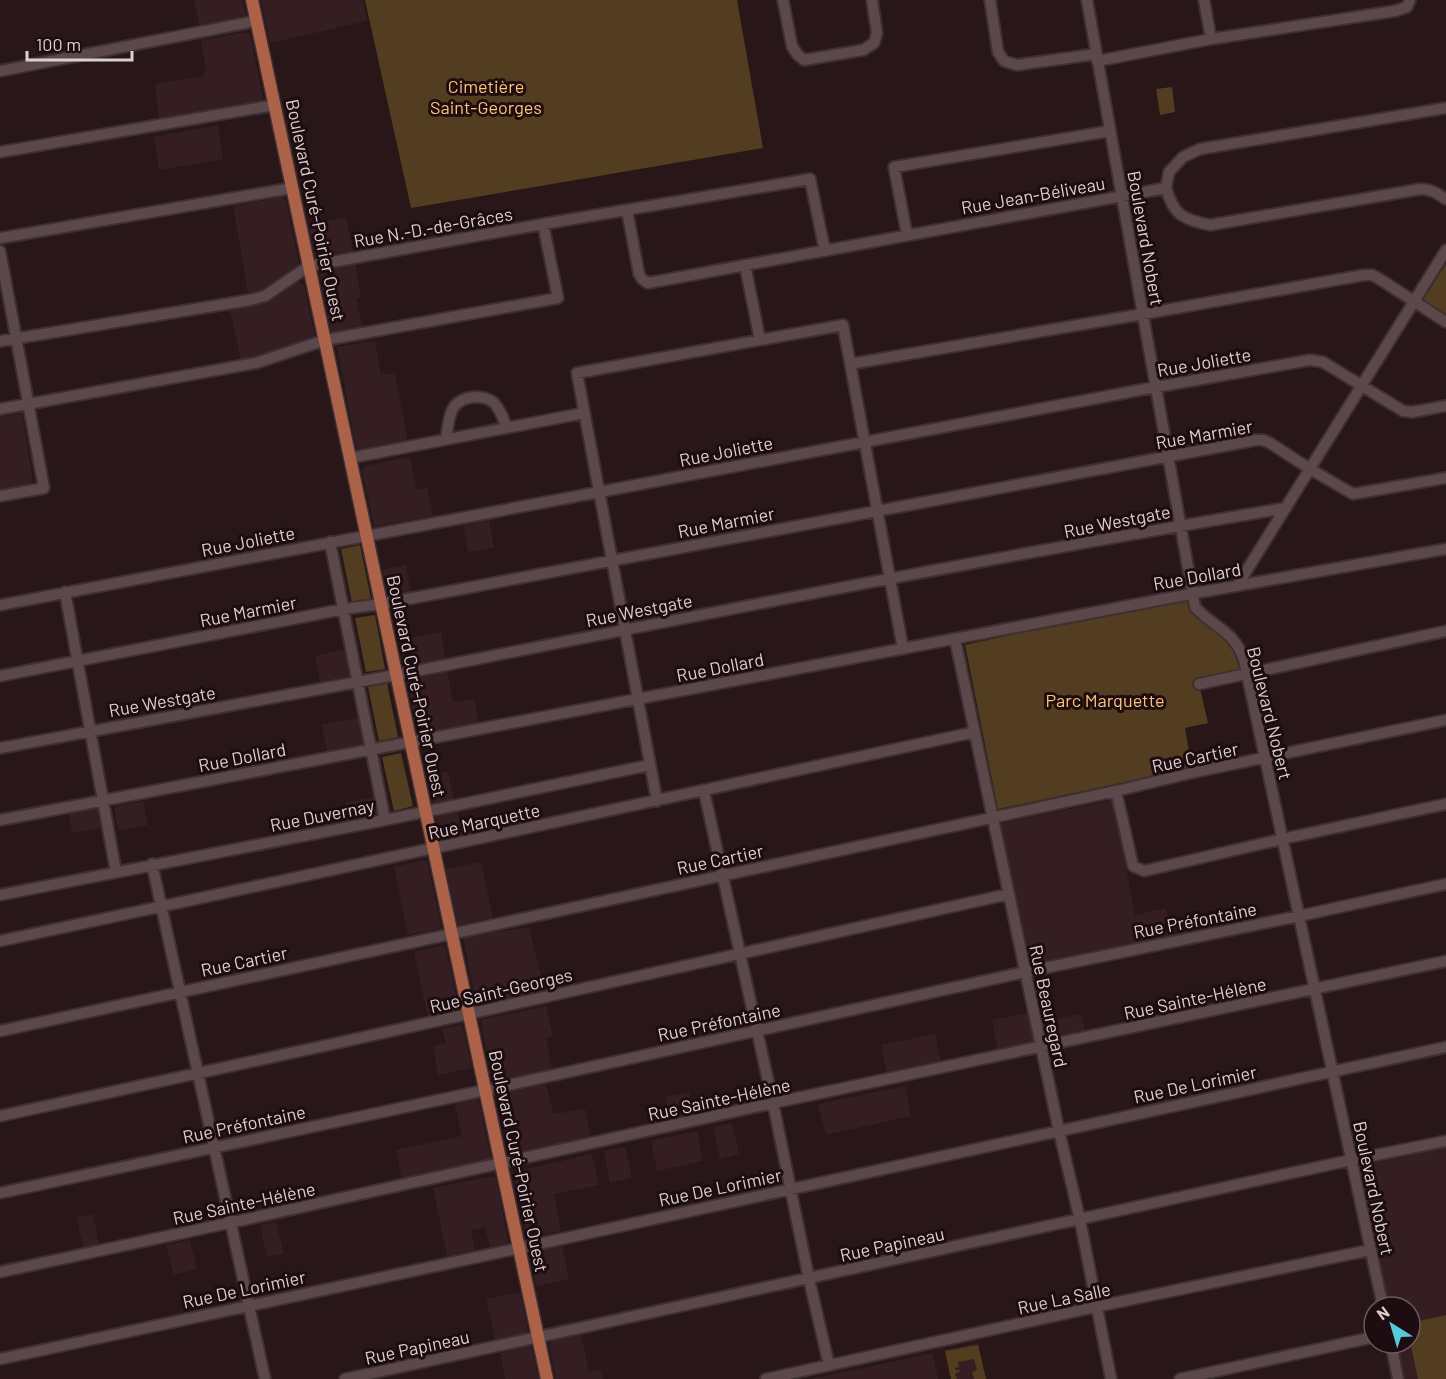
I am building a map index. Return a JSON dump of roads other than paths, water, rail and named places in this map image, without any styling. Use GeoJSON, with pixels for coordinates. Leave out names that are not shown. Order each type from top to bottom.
{"type":"FeatureCollection","features":[{"type":"Feature","properties":{"kind":"main road","name":"Boulevard Curé-Poirier Ouest"},"geometry":{"type":"LineString","coordinates":[[252,0],[547,1379]]}},
{"type":"Feature","properties":{"kind":"street"},"geometry":{"type":"LineString","coordinates":[[783,0],[792,46],[804,60],[863,50],[874,43],[877,33],[872,0]]}},
{"type":"Feature","properties":{"kind":"street"},"geometry":{"type":"LineString","coordinates":[[990,0],[998,52],[1004,61],[1017,65],[1097,57],[1395,11],[1407,7],[1410,0]]}},
{"type":"Feature","properties":{"kind":"street","name":"Boulevard Nobert"},"geometry":{"type":"LineString","coordinates":[[1087,0],[1195,607],[1233,639],[1240,648],[1380,1295]]}},
{"type":"Feature","properties":{"kind":"street"},"geometry":{"type":"LineString","coordinates":[[1204,0],[1211,39]]}},
{"type":"Feature","properties":{"kind":"street"},"geometry":{"type":"LineString","coordinates":[[0,71],[256,21]]}},
{"type":"Feature","properties":{"kind":"street"},"geometry":{"type":"LineString","coordinates":[[0,152],[274,105]]}},
{"type":"Feature","properties":{"kind":"street"},"geometry":{"type":"LineString","coordinates":[[1446,108],[1200,148],[1183,157],[1169,172],[1166,188],[1169,202],[1177,211],[1188,220],[1210,225],[1421,189],[1428,189],[1446,199]]}},
{"type":"Feature","properties":{"kind":"street"},"geometry":{"type":"LineString","coordinates":[[907,235],[894,167],[1110,131]]}},
{"type":"Feature","properties":{"kind":"street","name":"Rue N.-D.-de-Grâces"},"geometry":{"type":"LineString","coordinates":[[0,341],[250,300],[265,296],[309,266],[810,179],[825,251]]}},
{"type":"Feature","properties":{"kind":"street"},"geometry":{"type":"LineString","coordinates":[[0,238],[292,188]]}},
{"type":"Feature","properties":{"kind":"street","name":"Rue Jean-Béliveau"},"geometry":{"type":"LineString","coordinates":[[627,210],[639,274],[648,283],[1166,188]]}},
{"type":"Feature","properties":{"kind":"street"},"geometry":{"type":"LineString","coordinates":[[0,409],[256,363],[325,340],[558,298],[543,224]]}},
{"type":"Feature","properties":{"kind":"street"},"geometry":{"type":"LineString","coordinates":[[1238,586],[1446,250]]}},
{"type":"Feature","properties":{"kind":"street"},"geometry":{"type":"LineString","coordinates":[[0,251],[44,488],[0,496]]}},
{"type":"Feature","properties":{"kind":"street"},"geometry":{"type":"LineString","coordinates":[[745,265],[760,340]]}},
{"type":"Feature","properties":{"kind":"street"},"geometry":{"type":"LineString","coordinates":[[850,363],[1364,275],[1378,278],[1446,322]]}},
{"type":"Feature","properties":{"kind":"street"},"geometry":{"type":"LineString","coordinates":[[657,801],[577,374],[843,325],[903,649]]}},
{"type":"Feature","properties":{"kind":"street","name":"Rue Joliette"},"geometry":{"type":"LineString","coordinates":[[0,605],[1310,360],[1323,362],[1400,410],[1407,412],[1446,406]]}},
{"type":"Feature","properties":{"kind":"street"},"geometry":{"type":"LineString","coordinates":[[446,439],[449,417],[460,400],[482,397],[492,401],[498,407],[507,427]]}},
{"type":"Feature","properties":{"kind":"street"},"geometry":{"type":"LineString","coordinates":[[350,458],[584,413]]}},
{"type":"Feature","properties":{"kind":"street","name":"Rue Marmier"},"geometry":{"type":"LineString","coordinates":[[0,676],[344,609],[381,604],[1256,440],[1270,443],[1353,494],[1446,478]]}},
{"type":"Feature","properties":{"kind":"street","name":"Rue Westgate"},"geometry":{"type":"LineString","coordinates":[[0,748],[358,682],[890,579],[1286,508]]}},
{"type":"Feature","properties":{"kind":"street"},"geometry":{"type":"LineString","coordinates":[[330,542],[385,820]]}},
{"type":"Feature","properties":{"kind":"street","name":"Rue Dollard"},"geometry":{"type":"LineString","coordinates":[[0,820],[1193,594],[1446,549]]}},
{"type":"Feature","properties":{"kind":"street"},"geometry":{"type":"LineString","coordinates":[[65,592],[116,872]]}},
{"type":"Feature","properties":{"kind":"street"},"geometry":{"type":"LineString","coordinates":[[1199,684],[1446,631]]}},
{"type":"Feature","properties":{"kind":"street","name":"Rue Beauregard"},"geometry":{"type":"LineString","coordinates":[[955,639],[1059,1131],[1080,1220],[1111,1379]]}},
{"type":"Feature","properties":{"kind":"street","name":"Rue Cartier"},"geometry":{"type":"LineString","coordinates":[[0,1031],[1116,791],[1195,772],[1446,720]]}},
{"type":"Feature","properties":{"kind":"street","name":"Rue Marquette"},"geometry":{"type":"LineString","coordinates":[[0,941],[975,732]]}},
{"type":"Feature","properties":{"kind":"street","name":"Rue Duvernay"},"geometry":{"type":"LineString","coordinates":[[0,895],[385,820],[650,765]]}},
{"type":"Feature","properties":{"kind":"street"},"geometry":{"type":"LineString","coordinates":[[704,791],[829,1365]]}},
{"type":"Feature","properties":{"kind":"street"},"geometry":{"type":"LineString","coordinates":[[1116,791],[1132,866],[1144,871],[1282,838],[1446,804]]}},
{"type":"Feature","properties":{"kind":"street"},"geometry":{"type":"LineString","coordinates":[[152,864],[265,1379]]}},
{"type":"Feature","properties":{"kind":"street","name":"Rue Préfontaine"},"geometry":{"type":"LineString","coordinates":[[0,1193],[1025,972],[1446,884]]}},
{"type":"Feature","properties":{"kind":"street","name":"Rue Saint-Georges"},"geometry":{"type":"LineString","coordinates":[[0,1116],[1009,894]]}},
{"type":"Feature","properties":{"kind":"street","name":"Rue Sainte-Hélène"},"geometry":{"type":"LineString","coordinates":[[0,1272],[773,1104],[1446,962]]}},
{"type":"Feature","properties":{"kind":"street","name":"Rue De Lorimier"},"geometry":{"type":"LineString","coordinates":[[0,1359],[1446,1047]]}},
{"type":"Feature","properties":{"kind":"street","name":"Rue Papineau"},"geometry":{"type":"LineString","coordinates":[[345,1379],[1446,1141]]}},
{"type":"Feature","properties":{"kind":"street","name":"Rue La Salle"},"geometry":{"type":"LineString","coordinates":[[766,1379],[1370,1250]]}},
{"type":"Feature","properties":{"kind":"street"},"geometry":{"type":"LineString","coordinates":[[1180,1379],[1362,1340]]}},
{"type":"Feature","properties":{"kind":"street"},"geometry":{"type":"LineString","coordinates":[[1393,1355],[1398,1379]]}},
{"type":"Feature","properties":{"kind":"park label","name":"Cimetière Saint-Georges"},"geometry":{"type":"Point","coordinates":[486,96]}},
{"type":"Feature","properties":{"kind":"park label","name":"Parc Marquette"},"geometry":{"type":"Point","coordinates":[1105,700]}}]}
